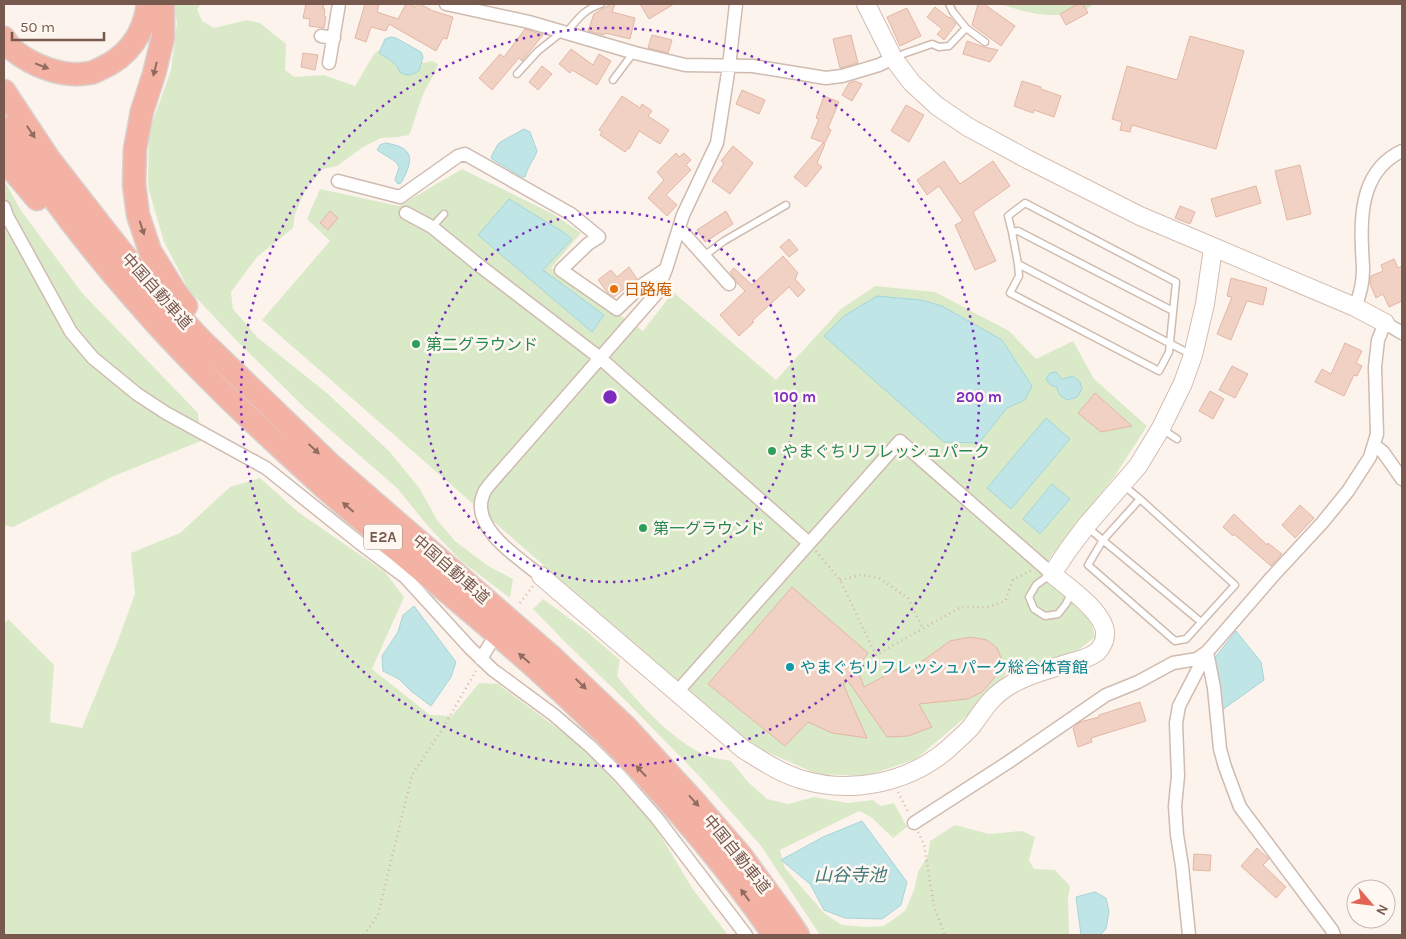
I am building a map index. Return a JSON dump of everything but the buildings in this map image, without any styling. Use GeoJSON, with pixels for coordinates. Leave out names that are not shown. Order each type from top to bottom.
{"type":"FeatureCollection","features":[{"type":"Feature","properties":{"kind":"highway"},"geometry":{"type":"LineString","coordinates":[[4,38],[12,49],[40,66],[68,74],[90,73],[113,63],[133,45],[145,20],[148,4]]}},
{"type":"Feature","properties":{"kind":"highway"},"geometry":{"type":"LineString","coordinates":[[163,4],[163,37],[142,111],[135,149],[134,184],[138,215],[150,251],[174,290],[279,416]]}},
{"type":"Feature","properties":{"kind":"highway","name":"中国自動車道"},"geometry":{"type":"LineString","coordinates":[[4,91],[49,159],[136,270],[202,341],[332,465],[552,657],[625,726],[742,857],[798,935]]}},
{"type":"Feature","properties":{"kind":"highway","name":"中国自動車道"},"geometry":{"type":"LineString","coordinates":[[4,128],[34,173],[87,243],[184,354],[327,489],[539,671],[611,740],[697,834],[774,935]]}},
{"type":"Feature","properties":{"kind":"highway"},"geometry":{"type":"LineString","coordinates":[[4,160],[124,296],[184,354]]}},
{"type":"Feature","properties":{"kind":"street"},"geometry":{"type":"LineString","coordinates":[[330,64],[327,37],[339,4]]}},
{"type":"Feature","properties":{"kind":"street"},"geometry":{"type":"LineString","coordinates":[[446,4],[529,22],[685,65],[753,66],[826,78],[842,76],[894,59]]}},
{"type":"Feature","properties":{"kind":"street"},"geometry":{"type":"LineString","coordinates":[[677,692],[900,441],[1073,590],[1095,611],[1103,624],[1106,635],[1097,652],[1084,659],[1031,675],[1013,683],[997,694],[986,705],[970,728],[929,763],[892,779],[868,785],[831,785],[800,779],[774,768],[743,749],[494,537],[485,525],[481,510],[482,496],[489,485],[656,294],[683,215],[716,142],[729,66],[736,4]]}},
{"type":"Feature","properties":{"kind":"street"},"geometry":{"type":"LineString","coordinates":[[866,4],[894,59],[912,83],[952,117],[968,127],[1140,216],[1355,307],[1402,333]]}},
{"type":"Feature","properties":{"kind":"street"},"geometry":{"type":"LineString","coordinates":[[1355,307],[1360,294],[1363,270],[1362,219],[1365,198],[1371,180],[1384,163],[1402,152]]}},
{"type":"Feature","properties":{"kind":"street"},"geometry":{"type":"LineString","coordinates":[[338,181],[400,197],[458,156],[465,154],[571,214],[599,237],[588,244],[561,270],[617,309],[642,285],[666,269]]}},
{"type":"Feature","properties":{"kind":"street"},"geometry":{"type":"LineString","coordinates":[[4,207],[7,216],[71,332],[93,358],[144,399],[166,413],[266,468],[354,539],[405,577],[492,670],[554,715],[591,747],[620,776],[656,817],[746,935]]}},
{"type":"Feature","properties":{"kind":"street"},"geometry":{"type":"LineString","coordinates":[[406,213],[432,227],[600,358],[808,543]]}},
{"type":"Feature","properties":{"kind":"street"},"geometry":{"type":"LineString","coordinates":[[679,228],[729,284]]}},
{"type":"Feature","properties":{"kind":"street"},"geometry":{"type":"LineString","coordinates":[[1047,569],[1068,550],[1086,526],[1123,485],[1138,466],[1160,428],[1183,383],[1193,355],[1205,304],[1214,248]]}},
{"type":"Feature","properties":{"kind":"street"},"geometry":{"type":"LineString","coordinates":[[914,823],[1007,763],[1106,695],[1138,682],[1173,663],[1197,660],[1207,652],[1343,498],[1370,456],[1377,434],[1375,367],[1378,340],[1385,322]]}},
{"type":"Feature","properties":{"kind":"street"},"geometry":{"type":"LineString","coordinates":[[1374,445],[1383,452],[1402,479]]}},
{"type":"Feature","properties":{"kind":"street"},"geometry":{"type":"LineString","coordinates":[[481,659],[490,644]]}},
{"type":"Feature","properties":{"kind":"street"},"geometry":{"type":"LineString","coordinates":[[1188,935],[1182,866],[1176,835],[1175,806],[1178,776],[1176,723],[1179,706],[1207,652]]}},
{"type":"Feature","properties":{"kind":"street"},"geometry":{"type":"LineString","coordinates":[[1207,652],[1214,688],[1220,749],[1240,807],[1334,935]]}},
{"type":"Feature","properties":{"kind":"lane"},"geometry":{"type":"LineString","coordinates":[[517,74],[538,51],[564,32],[590,7],[601,4]]}},
{"type":"Feature","properties":{"kind":"lane"},"geometry":{"type":"LineString","coordinates":[[949,4],[966,28],[985,42]]}},
{"type":"Feature","properties":{"kind":"lane"},"geometry":{"type":"LineString","coordinates":[[894,59],[932,44],[939,47],[949,46],[966,28]]}},
{"type":"Feature","properties":{"kind":"lane"},"geometry":{"type":"LineString","coordinates":[[613,80],[634,52]]}},
{"type":"Feature","properties":{"kind":"lane"},"geometry":{"type":"LineString","coordinates":[[1025,203],[1176,282],[1169,352],[1159,371],[1010,293],[1019,276],[1012,232],[1008,216],[1025,203]]}},
{"type":"Feature","properties":{"kind":"lane"},"geometry":{"type":"LineString","coordinates":[[704,256],[724,241],[786,205]]}},
{"type":"Feature","properties":{"kind":"lane"},"geometry":{"type":"LineString","coordinates":[[432,227],[444,214]]}},
{"type":"Feature","properties":{"kind":"lane"},"geometry":{"type":"LineString","coordinates":[[1012,232],[1018,231],[1173,311]]}},
{"type":"Feature","properties":{"kind":"lane"},"geometry":{"type":"LineString","coordinates":[[1018,264],[1193,355]]}},
{"type":"Feature","properties":{"kind":"lane"},"geometry":{"type":"LineString","coordinates":[[1160,428],[1177,439]]}},
{"type":"Feature","properties":{"kind":"lane"},"geometry":{"type":"LineString","coordinates":[[1123,485],[1140,499],[1235,585],[1186,639],[1176,641],[1088,564],[1103,540],[1140,499]]}},
{"type":"Feature","properties":{"kind":"lane"},"geometry":{"type":"LineString","coordinates":[[1086,526],[1201,622]]}},
{"type":"Feature","properties":{"kind":"lane"},"geometry":{"type":"LineString","coordinates":[[1047,569],[1029,597],[1034,609],[1045,616],[1058,614],[1073,590]]}},
{"type":"Feature","properties":{"kind":"path"},"geometry":{"type":"LineString","coordinates":[[808,543],[840,580],[876,655],[961,607],[988,607],[1006,601],[1013,580],[1047,569]]}},
{"type":"Feature","properties":{"kind":"path"},"geometry":{"type":"LineString","coordinates":[[840,580],[861,574],[879,578],[908,598],[923,629]]}},
{"type":"Feature","properties":{"kind":"path"},"geometry":{"type":"LineString","coordinates":[[520,603],[541,576]]}},
{"type":"Feature","properties":{"kind":"path"},"geometry":{"type":"LineString","coordinates":[[364,935],[378,915],[412,775],[474,676],[481,659]]}},
{"type":"Feature","properties":{"kind":"path"},"geometry":{"type":"LineString","coordinates":[[892,779],[924,844],[934,907],[945,935]]}},
{"type":"Feature","properties":{"kind":"green space"},"geometry":{"type":"Polygon","coordinates":[[[174,4],[201,4],[197,9],[202,21],[214,28],[247,20],[260,23],[286,44],[285,70],[294,77],[324,75],[355,86],[374,54],[392,40],[412,51],[423,63],[432,61],[438,64],[422,98],[409,135],[381,138],[363,147],[337,166],[323,169],[306,189],[295,214],[293,228],[257,257],[231,292],[233,309],[257,337],[328,394],[390,452],[420,489],[437,520],[455,541],[488,566],[513,579],[510,598],[461,561],[427,525],[397,488],[306,409],[235,339],[189,290],[164,242],[148,187],[149,132],[171,70],[177,23],[174,4]]]}},
{"type":"Feature","properties":{"kind":"green space"},"geometry":{"type":"Polygon","coordinates":[[[1001,4],[1093,4],[1085,11],[1043,15],[1001,4]]]}},
{"type":"Feature","properties":{"kind":"green space","name":"やまぐちリフレッシュパーク"},"geometry":{"type":"Polygon","coordinates":[[[462,169],[553,214],[581,233],[551,268],[643,331],[673,292],[776,380],[841,309],[875,286],[935,292],[1009,331],[1036,359],[1073,341],[1094,379],[1147,426],[1114,477],[1051,556],[1041,574],[1090,618],[1095,637],[1073,654],[1011,669],[968,715],[916,759],[866,776],[817,774],[749,744],[262,320],[330,241],[307,219],[320,189],[399,206],[462,169]]]}},
{"type":"Feature","properties":{"kind":"green space"},"geometry":{"type":"Polygon","coordinates":[[[4,180],[22,212],[83,294],[198,413],[201,441],[114,476],[13,527],[4,525],[4,180]]]}},
{"type":"Feature","properties":{"kind":"green space"},"geometry":{"type":"Polygon","coordinates":[[[260,478],[298,512],[385,572],[404,597],[372,669],[430,715],[452,716],[479,683],[498,684],[581,746],[653,823],[692,888],[728,935],[4,935],[4,625],[8,619],[54,665],[50,722],[82,728],[135,594],[131,553],[180,533],[230,487],[260,478]]]}},
{"type":"Feature","properties":{"kind":"green space"},"geometry":{"type":"Polygon","coordinates":[[[543,599],[585,630],[620,660],[617,676],[658,722],[696,750],[711,757],[731,761],[748,782],[767,799],[788,804],[814,797],[848,803],[873,800],[881,806],[894,803],[907,827],[893,838],[871,817],[859,811],[780,850],[785,868],[825,914],[842,925],[884,926],[905,911],[914,890],[918,872],[928,855],[930,841],[955,825],[989,834],[1022,831],[1035,837],[1029,860],[1034,869],[1055,870],[1070,886],[1068,899],[1070,935],[820,935],[761,846],[702,779],[533,609],[543,599]]]}},
{"type":"Feature","properties":{"kind":"water"},"geometry":{"type":"Polygon","coordinates":[[[391,37],[421,52],[423,57],[419,71],[414,74],[405,75],[400,72],[394,63],[379,53],[385,39],[391,37]]]}},
{"type":"Feature","properties":{"kind":"water"},"geometry":{"type":"Polygon","coordinates":[[[524,129],[530,132],[537,151],[525,177],[522,177],[491,157],[498,144],[524,129]]]}},
{"type":"Feature","properties":{"kind":"water"},"geometry":{"type":"Polygon","coordinates":[[[385,143],[402,148],[407,151],[409,156],[408,168],[401,183],[398,184],[395,180],[399,167],[396,162],[377,150],[380,145],[385,143]]]}},
{"type":"Feature","properties":{"kind":"water"},"geometry":{"type":"Polygon","coordinates":[[[509,199],[572,239],[543,270],[604,315],[592,332],[478,235],[509,199]]]}},
{"type":"Feature","properties":{"kind":"water"},"geometry":{"type":"Polygon","coordinates":[[[877,296],[921,300],[942,306],[1002,340],[1032,386],[1025,400],[1007,408],[979,443],[944,442],[824,336],[844,316],[877,296]]]}},
{"type":"Feature","properties":{"kind":"water"},"geometry":{"type":"Polygon","coordinates":[[[1056,372],[1062,379],[1073,376],[1080,382],[1082,389],[1077,397],[1068,400],[1062,397],[1057,387],[1049,383],[1046,378],[1050,373],[1056,372]]]}},
{"type":"Feature","properties":{"kind":"water"},"geometry":{"type":"Polygon","coordinates":[[[1046,418],[1070,439],[1011,509],[987,488],[1046,418]]]}},
{"type":"Feature","properties":{"kind":"water"},"geometry":{"type":"Polygon","coordinates":[[[1052,484],[1070,499],[1040,534],[1023,519],[1052,484]]]}},
{"type":"Feature","properties":{"kind":"water"},"geometry":{"type":"Polygon","coordinates":[[[414,606],[456,662],[451,677],[431,706],[399,679],[383,671],[382,656],[398,632],[403,615],[414,606]]]}},
{"type":"Feature","properties":{"kind":"water"},"geometry":{"type":"Polygon","coordinates":[[[1236,631],[1261,662],[1264,680],[1222,710],[1214,659],[1236,631]]]}},
{"type":"Feature","properties":{"kind":"water","name":"山谷寺池"},"geometry":{"type":"Polygon","coordinates":[[[862,821],[907,882],[901,905],[882,919],[845,918],[824,910],[810,884],[781,860],[823,837],[862,821]]]}},
{"type":"Feature","properties":{"kind":"water"},"geometry":{"type":"Polygon","coordinates":[[[1095,892],[1106,898],[1109,912],[1106,929],[1100,935],[1081,935],[1076,897],[1095,892]]]}},
{"type":"Feature","properties":{"kind":"place","name":"日路庵"},"geometry":{"type":"Point","coordinates":[614,289]}},
{"type":"Feature","properties":{"kind":"place","name":"第二グラウンド"},"geometry":{"type":"Point","coordinates":[416,344]}},
{"type":"Feature","properties":{"kind":"place","name":"やまぐちリフレッシュパーク"},"geometry":{"type":"Point","coordinates":[772,451]}},
{"type":"Feature","properties":{"kind":"place","name":"第一グラウンド"},"geometry":{"type":"Point","coordinates":[643,528]}},
{"type":"Feature","properties":{"kind":"place","name":"やまぐちリフレッシュパーク総合体育館"},"geometry":{"type":"Point","coordinates":[790,667]}}]}
